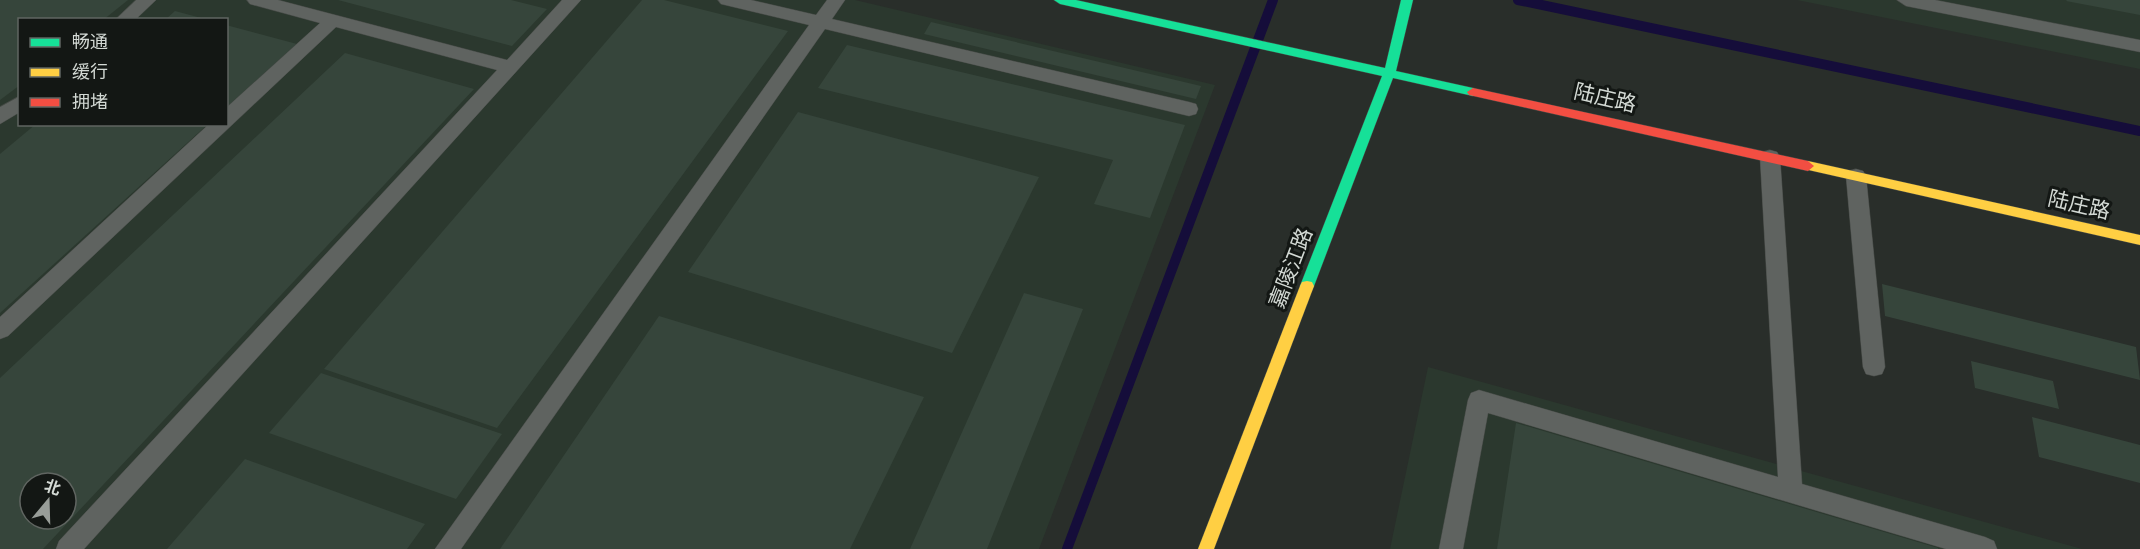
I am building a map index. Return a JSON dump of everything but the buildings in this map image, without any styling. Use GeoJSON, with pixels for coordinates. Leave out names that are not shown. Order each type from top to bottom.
{"type":"FeatureCollection","features":[{"type":"Feature","properties":{"kind":"street","name":"陆庄路"},"geometry":{"type":"LineString","coordinates":[[1060,0],[1269,47],[1390,71],[2140,240]]}},
{"type":"Feature","properties":{"kind":"street","name":"嘉陵江路"},"geometry":{"type":"LineString","coordinates":[[1206,549],[1390,71],[1407,0]]}},
{"type":"Feature","properties":{"kind":"lane"},"geometry":{"type":"LineString","coordinates":[[125,18],[147,0]]}},
{"type":"Feature","properties":{"kind":"lane"},"geometry":{"type":"LineString","coordinates":[[256,0],[510,67]]}},
{"type":"Feature","properties":{"kind":"lane"},"geometry":{"type":"LineString","coordinates":[[68,549],[572,0]]}},
{"type":"Feature","properties":{"kind":"lane"},"geometry":{"type":"LineString","coordinates":[[727,0],[1190,109]]}},
{"type":"Feature","properties":{"kind":"lane"},"geometry":{"type":"LineString","coordinates":[[447,549],[836,0]]}},
{"type":"Feature","properties":{"kind":"lane"},"geometry":{"type":"LineString","coordinates":[[1906,0],[2140,46]]}},
{"type":"Feature","properties":{"kind":"lane"},"geometry":{"type":"LineString","coordinates":[[228,117],[333,20]]}},
{"type":"Feature","properties":{"kind":"lane"},"geometry":{"type":"LineString","coordinates":[[0,117],[18,104]]}},
{"type":"Feature","properties":{"kind":"lane"},"geometry":{"type":"LineString","coordinates":[[0,330],[219,126]]}},
{"type":"Feature","properties":{"kind":"lane"},"geometry":{"type":"LineString","coordinates":[[1770,157],[1791,492]]}},
{"type":"Feature","properties":{"kind":"lane"},"geometry":{"type":"LineString","coordinates":[[1856,176],[1874,367]]}},
{"type":"Feature","properties":{"kind":"lane"},"geometry":{"type":"LineString","coordinates":[[1451,549],[1479,400],[1985,549]]}},
{"type":"Feature","properties":{"kind":"shaded area"},"geometry":{"type":"Polygon","coordinates":[[[0,0],[855,0],[1215,85],[1039,549],[0,549],[0,0]]]}},
{"type":"Feature","properties":{"kind":"shaded area"},"geometry":{"type":"Polygon","coordinates":[[[1797,0],[2140,0],[2140,69],[1797,0]]]}},
{"type":"Feature","properties":{"kind":"shaded area"},"geometry":{"type":"Polygon","coordinates":[[[1428,367],[2082,549],[1390,549],[1428,367]]]}},
{"type":"Feature","properties":{"kind":"waterway"},"geometry":{"type":"LineString","coordinates":[[1067,549],[1273,0]]}},
{"type":"Feature","properties":{"kind":"waterway"},"geometry":{"type":"LineString","coordinates":[[1518,0],[2140,131]]}},
{"type":"Feature","properties":{"kind":"traffic: fast"},"geometry":{"type":"LineString","coordinates":[[1060,0],[1473,92]]}},
{"type":"Feature","properties":{"kind":"traffic: fast"},"geometry":{"type":"LineString","coordinates":[[1307,286],[1390,71],[1407,0]]}},
{"type":"Feature","properties":{"kind":"traffic: slow"},"geometry":{"type":"LineString","coordinates":[[1808,166],[2140,240]]}},
{"type":"Feature","properties":{"kind":"traffic: slow"},"geometry":{"type":"LineString","coordinates":[[1206,549],[1307,286]]}},
{"type":"Feature","properties":{"kind":"traffic: jam"},"geometry":{"type":"LineString","coordinates":[[1473,92],[1808,166]]}}]}
